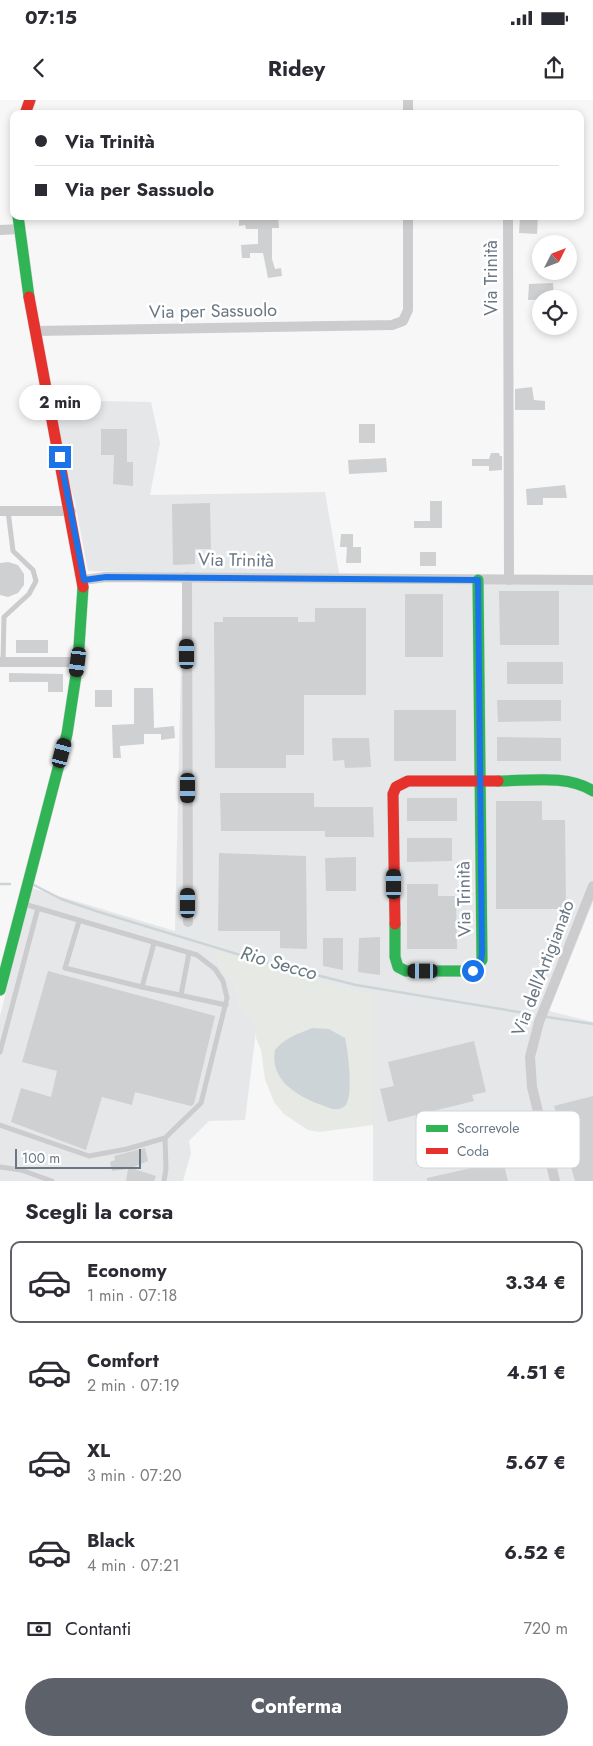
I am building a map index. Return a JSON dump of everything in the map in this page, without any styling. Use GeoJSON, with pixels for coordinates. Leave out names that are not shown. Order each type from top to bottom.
{"type":"FeatureCollection","features":[{"type":"Feature","properties":{"kind":"street"},"geometry":{"type":"LineString","coordinates":[[0,990],[67,734],[78,662],[84,580],[36,331],[19,220]]}},
{"type":"Feature","properties":{"kind":"street","name":"Via per Sassuolo"},"geometry":{"type":"LineString","coordinates":[[36,331],[392,325],[404,321],[408,310],[408,220]]}},
{"type":"Feature","properties":{"kind":"street","name":"Via Trinità"},"geometry":{"type":"LineString","coordinates":[[508,220],[509,580]]}},
{"type":"Feature","properties":{"kind":"street"},"geometry":{"type":"LineString","coordinates":[[0,230],[20,230]]}},
{"type":"Feature","properties":{"kind":"street"},"geometry":{"type":"LineString","coordinates":[[4,511],[71,511]]}},
{"type":"Feature","properties":{"kind":"street","name":"Via Trinità"},"geometry":{"type":"LineString","coordinates":[[84,580],[106,577],[187,577],[593,580]]}},
{"type":"Feature","properties":{"kind":"street"},"geometry":{"type":"LineString","coordinates":[[187,577],[188,922]]}},
{"type":"Feature","properties":{"kind":"street","name":"Via Trinità"},"geometry":{"type":"LineString","coordinates":[[478,580],[479,781],[482,954],[480,965],[473,971],[402,970],[396,962],[395,956],[393,794],[396,787],[408,781],[479,781],[565,781],[584,785],[593,790]]}},
{"type":"Feature","properties":{"kind":"street"},"geometry":{"type":"LineString","coordinates":[[2,662],[78,662]]}},
{"type":"Feature","properties":{"kind":"street","name":"Via dell'Artigianato"},"geometry":{"type":"LineString","coordinates":[[538,1111],[532,1086],[530,1057],[539,1022],[593,886]]}},
{"type":"Feature","properties":{"kind":"street","name":"Via dell'Artigianato"},"geometry":{"type":"LineString","coordinates":[[552,1168],[555,1181]]}},
{"type":"Feature","properties":{"kind":"lane"},"geometry":{"type":"LineString","coordinates":[[2,662],[4,617],[29,594],[36,581],[33,570],[13,551],[4,511]]}},
{"type":"Feature","properties":{"kind":"lane"},"geometry":{"type":"LineString","coordinates":[[0,1125],[89,1156],[127,1149],[165,1138],[201,1103],[227,998],[223,981],[215,968],[205,959],[24,904]]}},
{"type":"Feature","properties":{"kind":"lane"},"geometry":{"type":"LineString","coordinates":[[0,1052],[38,908]]}},
{"type":"Feature","properties":{"kind":"lane"},"geometry":{"type":"LineString","coordinates":[[79,922],[65,968],[226,1005]]}},
{"type":"Feature","properties":{"kind":"lane"},"geometry":{"type":"LineString","coordinates":[[142,987],[154,943]]}},
{"type":"Feature","properties":{"kind":"lane"},"geometry":{"type":"LineString","coordinates":[[181,996],[189,953]]}},
{"type":"Feature","properties":{"kind":"lane"},"geometry":{"type":"LineString","coordinates":[[164,1181],[166,1169],[165,1138]]}},
{"type":"Feature","properties":{"kind":"lane"},"geometry":{"type":"LineString","coordinates":[[0,1167],[21,1170],[52,1181]]}},
{"type":"Feature","properties":{"kind":"shaded area"},"geometry":{"type":"Polygon","coordinates":[[[44,400],[151,402],[160,443],[150,495],[325,492],[340,578],[593,576],[593,902],[549,1011],[593,1022],[593,1181],[373,1181],[373,996],[214,950],[221,967],[233,980],[240,1005],[253,1016],[257,1023],[245,1120],[209,1121],[189,1141],[191,1153],[183,1181],[0,1181],[0,1016],[32,888],[175,931],[183,573],[88,571],[75,502],[44,400]]]}},
{"type":"Feature","properties":{"kind":"shaded area"},"geometry":{"type":"Polygon","coordinates":[[[213,949],[373,996],[373,1125],[319,1132],[308,1130],[284,1114],[274,1102],[265,1079],[261,1050],[256,1038],[255,1020],[240,1005],[233,980],[221,967],[213,949]]]}},
{"type":"Feature","properties":{"kind":"shaded area"},"geometry":{"type":"Polygon","coordinates":[[[312,1028],[329,1029],[345,1038],[350,1084],[348,1101],[342,1108],[332,1109],[302,1096],[286,1085],[276,1070],[275,1050],[288,1039],[312,1028]]]}},
{"type":"Feature","properties":{"kind":"building"},"geometry":{"type":"Polygon","coordinates":[[[239,220],[278,220],[279,228],[272,228],[272,259],[275,269],[281,268],[282,276],[268,278],[263,253],[250,253],[250,258],[242,258],[241,245],[258,244],[258,229],[246,229],[245,225],[239,226],[239,220]]]}},
{"type":"Feature","properties":{"kind":"building"},"geometry":{"type":"Polygon","coordinates":[[[520,220],[538,220],[537,234],[519,233],[520,220]]]}},
{"type":"Feature","properties":{"kind":"building"},"geometry":{"type":"Polygon","coordinates":[[[553,283],[553,290],[532,290],[532,300],[528,300],[529,284],[553,283]]]}},
{"type":"Feature","properties":{"kind":"building"},"geometry":{"type":"Polygon","coordinates":[[[532,387],[534,400],[545,401],[545,410],[515,410],[515,389],[532,387]]]}},
{"type":"Feature","properties":{"kind":"building"},"geometry":{"type":"Polygon","coordinates":[[[359,424],[375,424],[375,443],[359,443],[359,424]]]}},
{"type":"Feature","properties":{"kind":"building"},"geometry":{"type":"Polygon","coordinates":[[[101,429],[127,429],[127,462],[133,462],[133,486],[113,484],[114,455],[101,455],[101,429]]]}},
{"type":"Feature","properties":{"kind":"building"},"geometry":{"type":"Polygon","coordinates":[[[491,453],[499,453],[502,456],[502,470],[489,471],[489,466],[472,466],[472,459],[489,459],[491,453]]]}},
{"type":"Feature","properties":{"kind":"building"},"geometry":{"type":"Polygon","coordinates":[[[386,458],[387,472],[349,474],[348,460],[386,458]]]}},
{"type":"Feature","properties":{"kind":"building"},"geometry":{"type":"Polygon","coordinates":[[[565,485],[567,498],[543,498],[543,505],[527,505],[526,489],[565,485]]]}},
{"type":"Feature","properties":{"kind":"building"},"geometry":{"type":"Polygon","coordinates":[[[430,501],[442,501],[442,528],[414,528],[414,521],[430,521],[430,501]]]}},
{"type":"Feature","properties":{"kind":"building"},"geometry":{"type":"Polygon","coordinates":[[[210,503],[211,549],[195,549],[195,564],[173,565],[172,504],[210,503]]]}},
{"type":"Feature","properties":{"kind":"building"},"geometry":{"type":"Polygon","coordinates":[[[341,534],[353,534],[353,547],[361,547],[361,563],[346,563],[347,547],[340,547],[341,534]]]}},
{"type":"Feature","properties":{"kind":"building"},"geometry":{"type":"Polygon","coordinates":[[[420,552],[436,552],[436,566],[420,566],[420,552]]]}},
{"type":"Feature","properties":{"kind":"building"},"geometry":{"type":"Polygon","coordinates":[[[8,562],[18,565],[24,574],[24,585],[18,593],[8,597],[0,595],[0,563],[8,562]]]}},
{"type":"Feature","properties":{"kind":"building"},"geometry":{"type":"Polygon","coordinates":[[[499,591],[559,591],[559,645],[500,645],[499,591]]]}},
{"type":"Feature","properties":{"kind":"building"},"geometry":{"type":"Polygon","coordinates":[[[405,594],[443,594],[443,657],[405,657],[405,594]]]}},
{"type":"Feature","properties":{"kind":"building"},"geometry":{"type":"Polygon","coordinates":[[[315,608],[366,608],[366,695],[304,695],[304,755],[286,755],[286,768],[215,768],[214,622],[223,622],[223,617],[298,617],[298,622],[315,622],[315,608]]]}},
{"type":"Feature","properties":{"kind":"building"},"geometry":{"type":"Polygon","coordinates":[[[16,640],[48,640],[48,653],[16,653],[16,640]]]}},
{"type":"Feature","properties":{"kind":"building"},"geometry":{"type":"Polygon","coordinates":[[[507,662],[563,662],[563,684],[507,684],[507,662]]]}},
{"type":"Feature","properties":{"kind":"building"},"geometry":{"type":"Polygon","coordinates":[[[9,673],[63,674],[63,692],[48,692],[48,682],[9,682],[9,673]]]}},
{"type":"Feature","properties":{"kind":"building"},"geometry":{"type":"Polygon","coordinates":[[[134,688],[153,688],[154,728],[174,726],[175,738],[161,740],[161,734],[144,734],[144,744],[120,746],[121,758],[113,758],[112,725],[134,724],[134,688]]]}},
{"type":"Feature","properties":{"kind":"building"},"geometry":{"type":"Polygon","coordinates":[[[95,690],[112,690],[112,707],[95,707],[95,690]]]}},
{"type":"Feature","properties":{"kind":"building"},"geometry":{"type":"Polygon","coordinates":[[[497,700],[561,700],[561,721],[498,722],[497,700]]]}},
{"type":"Feature","properties":{"kind":"building"},"geometry":{"type":"Polygon","coordinates":[[[394,710],[456,710],[456,761],[394,761],[394,710]]]}},
{"type":"Feature","properties":{"kind":"building"},"geometry":{"type":"Polygon","coordinates":[[[497,737],[561,738],[561,761],[497,761],[497,737]]]}},
{"type":"Feature","properties":{"kind":"building"},"geometry":{"type":"Polygon","coordinates":[[[332,738],[369,738],[371,767],[345,768],[344,760],[333,761],[332,738]]]}},
{"type":"Feature","properties":{"kind":"building"},"geometry":{"type":"Polygon","coordinates":[[[220,793],[314,793],[314,807],[373,807],[374,837],[325,837],[325,831],[221,831],[220,793]]]}},
{"type":"Feature","properties":{"kind":"building"},"geometry":{"type":"Polygon","coordinates":[[[407,798],[457,798],[457,821],[407,821],[407,798]]]}},
{"type":"Feature","properties":{"kind":"building"},"geometry":{"type":"Polygon","coordinates":[[[496,801],[542,801],[542,820],[565,820],[566,909],[496,909],[496,801]]]}},
{"type":"Feature","properties":{"kind":"building"},"geometry":{"type":"Polygon","coordinates":[[[407,838],[452,838],[452,861],[407,862],[407,838]]]}},
{"type":"Feature","properties":{"kind":"building"},"geometry":{"type":"Polygon","coordinates":[[[219,853],[306,856],[307,949],[280,948],[280,931],[218,931],[219,853]]]}},
{"type":"Feature","properties":{"kind":"building"},"geometry":{"type":"Polygon","coordinates":[[[356,857],[356,891],[326,891],[325,858],[356,857]]]}},
{"type":"Feature","properties":{"kind":"building"},"geometry":{"type":"Polygon","coordinates":[[[407,884],[438,884],[438,896],[456,896],[457,949],[407,949],[407,884]]]}},
{"type":"Feature","properties":{"kind":"building"},"geometry":{"type":"Polygon","coordinates":[[[380,937],[380,975],[358,972],[359,938],[380,937]]]}},
{"type":"Feature","properties":{"kind":"building"},"geometry":{"type":"Polygon","coordinates":[[[323,938],[343,938],[343,970],[323,966],[323,938]]]}},
{"type":"Feature","properties":{"kind":"building"},"geometry":{"type":"Polygon","coordinates":[[[48,971],[215,1016],[194,1104],[191,1106],[135,1092],[132,1105],[102,1097],[86,1150],[11,1122],[21,1088],[51,1097],[57,1071],[22,1062],[48,971]]]}},
{"type":"Feature","properties":{"kind":"building"},"geometry":{"type":"Polygon","coordinates":[[[474,1041],[486,1092],[472,1095],[474,1101],[433,1111],[416,1111],[416,1115],[388,1122],[380,1089],[394,1086],[388,1062],[474,1041]]]}},
{"type":"Feature","properties":{"kind":"building"},"geometry":{"type":"Polygon","coordinates":[[[593,1096],[593,1181],[575,1181],[571,1168],[580,1168],[580,1111],[555,1111],[554,1106],[593,1096]]]}},
{"type":"Feature","properties":{"kind":"building"},"geometry":{"type":"Polygon","coordinates":[[[145,1148],[148,1161],[131,1168],[156,1176],[154,1181],[126,1181],[128,1169],[112,1171],[110,1162],[115,1160],[114,1156],[145,1148]]]}},
{"type":"Feature","properties":{"kind":"building"},"geometry":{"type":"Polygon","coordinates":[[[472,1168],[505,1168],[508,1181],[427,1181],[427,1178],[472,1168]]]}},
{"type":"Feature","properties":{"kind":"waterway","name":"Rio Secco"},"geometry":{"type":"LineString","coordinates":[[0,884],[10,884]]}},
{"type":"Feature","properties":{"kind":"waterway","name":"Rio Secco"},"geometry":{"type":"LineString","coordinates":[[34,885],[61,899],[99,912],[257,960],[356,985],[531,1014]]}},
{"type":"Feature","properties":{"kind":"waterway","name":"Rio Secco"},"geometry":{"type":"LineString","coordinates":[[547,1017],[593,1024]]}},
{"type":"Feature","properties":{"kind":"traffic: fast"},"geometry":{"type":"LineString","coordinates":[[19,220],[29,297]]}},
{"type":"Feature","properties":{"kind":"traffic: fast"},"geometry":{"type":"LineString","coordinates":[[395,924],[395,957],[398,967],[406,971],[473,971],[482,960],[478,580]]}},
{"type":"Feature","properties":{"kind":"traffic: fast"},"geometry":{"type":"LineString","coordinates":[[0,990],[67,734],[78,662],[83,587]]}},
{"type":"Feature","properties":{"kind":"traffic: fast"},"geometry":{"type":"LineString","coordinates":[[498,781],[559,780],[571,782],[593,791]]}},
{"type":"Feature","properties":{"kind":"traffic: jam"},"geometry":{"type":"LineString","coordinates":[[26,110],[30,100]]}},
{"type":"Feature","properties":{"kind":"traffic: jam"},"geometry":{"type":"LineString","coordinates":[[29,297],[83,587]]}},
{"type":"Feature","properties":{"kind":"traffic: jam"},"geometry":{"type":"LineString","coordinates":[[395,924],[393,794],[396,787],[408,781],[498,781]]}},
{"type":"Feature","properties":{"kind":"route"},"geometry":{"type":"LineString","coordinates":[[60,457],[84,580],[106,577],[187,577],[478,580],[482,960],[477,969],[473,971]]}}]}
